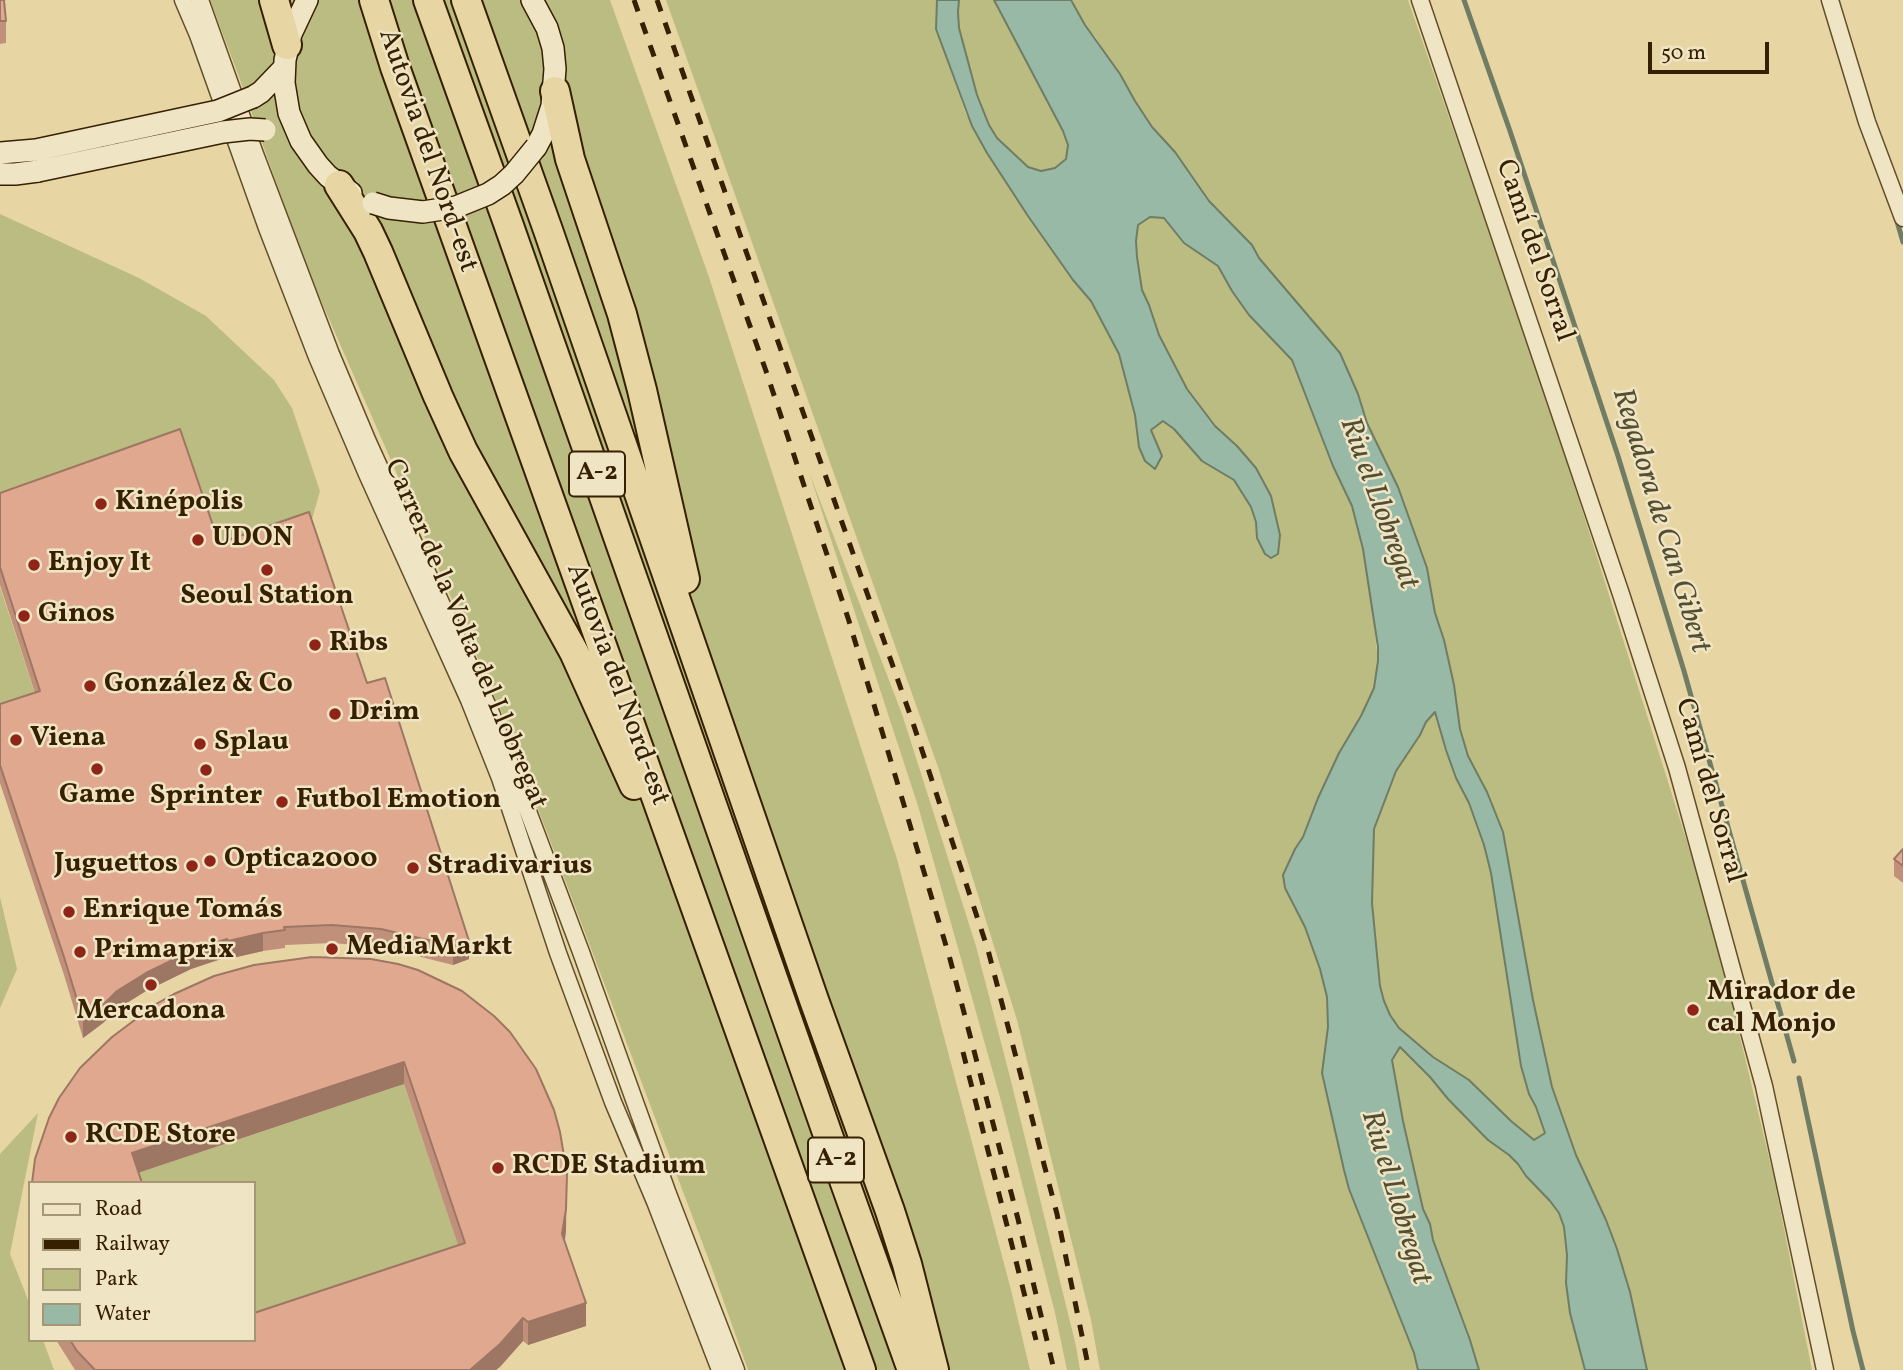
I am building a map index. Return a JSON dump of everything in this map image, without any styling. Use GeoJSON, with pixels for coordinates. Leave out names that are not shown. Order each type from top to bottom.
{"type":"FeatureCollection","features":[{"type":"Feature","properties":{"kind":"highway"},"geometry":{"type":"LineString","coordinates":[[274,0],[286,57]]}},
{"type":"Feature","properties":{"kind":"highway"},"geometry":{"type":"LineString","coordinates":[[367,0],[396,67]]}},
{"type":"Feature","properties":{"kind":"highway","name":"Autovia del Nord-est"},"geometry":{"type":"LineString","coordinates":[[374,0],[861,1370]]}},
{"type":"Feature","properties":{"kind":"highway","name":"Autovia del Nord-est"},"geometry":{"type":"LineString","coordinates":[[428,0],[912,1370]]}},
{"type":"Feature","properties":{"kind":"highway"},"geometry":{"type":"LineString","coordinates":[[466,0],[890,1211],[907,1264],[934,1370]]}},
{"type":"Feature","properties":{"kind":"highway"},"geometry":{"type":"LineString","coordinates":[[555,91],[570,159],[622,314],[642,390],[716,714]]}},
{"type":"Feature","properties":{"kind":"highway"},"geometry":{"type":"LineString","coordinates":[[339,185],[378,252],[463,451],[575,652],[634,784],[760,1091]]}},
{"type":"Feature","properties":{"kind":"main road"},"geometry":{"type":"LineString","coordinates":[[307,0],[295,22],[286,57],[284,83],[288,106],[301,141],[318,165],[339,185],[373,203],[422,212],[448,209],[472,202],[502,185],[536,147],[548,120],[555,91],[555,69],[547,28],[532,0]]}},
{"type":"Feature","properties":{"kind":"main road"},"geometry":{"type":"LineString","coordinates":[[0,174],[15,174],[37,161],[218,111],[253,97],[261,92],[286,57]]}},
{"type":"Feature","properties":{"kind":"main road"},"geometry":{"type":"LineString","coordinates":[[0,153],[37,161],[250,129],[275,131],[301,141]]}},
{"type":"Feature","properties":{"kind":"street","name":"Carrer de la Volta del Llobregat"},"geometry":{"type":"LineString","coordinates":[[183,0],[317,357],[469,700],[500,778],[608,1091],[656,1204],[720,1370]]}},
{"type":"Feature","properties":{"kind":"street","name":"Carrer de la Volta del Llobregat"},"geometry":{"type":"LineString","coordinates":[[200,0],[336,366],[491,713],[668,1194],[736,1370]]}},
{"type":"Feature","properties":{"kind":"street","name":"Camí del Sorral"},"geometry":{"type":"LineString","coordinates":[[1420,0],[1622,594],[1677,768],[1764,1086],[1825,1370]]}},
{"type":"Feature","properties":{"kind":"street"},"geometry":{"type":"LineString","coordinates":[[1830,0],[1867,122],[1903,218]]}},
{"type":"Feature","properties":{"kind":"green space"},"geometry":{"type":"Polygon","coordinates":[[[210,0],[610,0],[709,277],[897,859],[1030,1370],[748,1370],[501,711],[304,262],[210,0]]]}},
{"type":"Feature","properties":{"kind":"green space"},"geometry":{"type":"Polygon","coordinates":[[[666,0],[937,0],[936,29],[966,114],[1028,216],[1091,301],[1119,354],[1135,415],[1139,447],[1162,456],[1151,430],[1163,420],[1202,461],[1234,480],[1251,507],[1257,538],[1278,553],[1280,535],[1271,496],[1256,468],[1215,426],[1187,389],[1159,335],[1142,290],[1136,241],[1138,225],[1150,217],[1165,218],[1184,243],[1218,265],[1249,315],[1292,360],[1356,518],[1370,589],[1378,661],[1374,688],[1339,753],[1303,837],[1283,875],[1285,888],[1305,927],[1327,997],[1328,1027],[1322,1073],[1349,1189],[1414,1353],[1418,1370],[1100,1370],[1091,1320],[1017,1020],[938,767],[666,0]]]}},
{"type":"Feature","properties":{"kind":"green space"},"geometry":{"type":"Polygon","coordinates":[[[959,0],[994,0],[1063,131],[1068,145],[1066,159],[1055,168],[1041,171],[1028,168],[997,138],[989,125],[977,95],[959,28],[959,0]]]}},
{"type":"Feature","properties":{"kind":"green space"},"geometry":{"type":"Polygon","coordinates":[[[1071,0],[1408,0],[1542,383],[1712,921],[1774,1178],[1812,1370],[1647,1370],[1630,1292],[1617,1250],[1576,1155],[1552,1087],[1533,1000],[1503,832],[1468,756],[1427,568],[1403,500],[1367,423],[1340,353],[1259,258],[1252,245],[1209,201],[1175,152],[1152,127],[1071,0]]]}},
{"type":"Feature","properties":{"kind":"green space"},"geometry":{"type":"Polygon","coordinates":[[[0,214],[139,278],[206,316],[274,380],[292,408],[320,491],[309,530],[219,561],[0,511],[0,214]]]}},
{"type":"Feature","properties":{"kind":"green space"},"geometry":{"type":"Polygon","coordinates":[[[809,472],[902,714],[976,946],[1080,1370],[1067,1370],[1001,1101],[918,806],[809,472]]]}},
{"type":"Feature","properties":{"kind":"green space"},"geometry":{"type":"Polygon","coordinates":[[[0,587],[40,709],[0,722],[0,587]]]}},
{"type":"Feature","properties":{"kind":"green space"},"geometry":{"type":"Polygon","coordinates":[[[1435,711],[1456,778],[1469,803],[1484,845],[1491,873],[1529,1094],[1545,1134],[1533,1140],[1469,1080],[1433,1057],[1399,1028],[1390,1015],[1380,986],[1372,903],[1374,829],[1396,771],[1435,711]]]}},
{"type":"Feature","properties":{"kind":"green space"},"geometry":{"type":"Polygon","coordinates":[[[0,897],[17,969],[0,1008],[0,897]]]}},
{"type":"Feature","properties":{"kind":"green space"},"geometry":{"type":"Polygon","coordinates":[[[1400,1046],[1467,1120],[1519,1164],[1526,1176],[1559,1213],[1564,1226],[1570,1313],[1585,1370],[1479,1370],[1423,1209],[1392,1060],[1400,1046]]]}},
{"type":"Feature","properties":{"kind":"green space"},"geometry":{"type":"Polygon","coordinates":[[[404,1084],[465,1265],[256,1335],[256,1181],[134,1181],[132,1175],[404,1084]]]}},
{"type":"Feature","properties":{"kind":"green space"},"geometry":{"type":"Polygon","coordinates":[[[38,1113],[10,1254],[28,1300],[28,1342],[44,1342],[54,1370],[0,1370],[0,1154],[38,1113]]]}},
{"type":"Feature","properties":{"kind":"water","name":"Riu el Llobregat"},"geometry":{"type":"Polygon","coordinates":[[[937,0],[959,0],[959,28],[977,95],[989,125],[997,138],[1028,167],[1041,171],[1055,168],[1066,159],[1068,145],[1063,131],[994,0],[1071,0],[1152,127],[1175,152],[1209,201],[1252,245],[1259,258],[1340,353],[1367,423],[1398,487],[1427,568],[1435,613],[1454,685],[1460,729],[1468,756],[1487,792],[1503,832],[1533,1000],[1552,1087],[1576,1155],[1617,1249],[1630,1292],[1647,1370],[1585,1370],[1570,1313],[1564,1227],[1559,1213],[1518,1164],[1488,1140],[1400,1047],[1392,1060],[1423,1209],[1479,1370],[1418,1370],[1414,1353],[1349,1189],[1322,1073],[1328,1027],[1327,997],[1305,927],[1285,888],[1283,875],[1303,837],[1339,753],[1374,688],[1378,647],[1363,549],[1352,506],[1333,466],[1292,360],[1249,315],[1218,266],[1184,243],[1164,218],[1150,217],[1138,225],[1137,257],[1142,290],[1159,335],[1187,389],[1215,426],[1256,468],[1271,496],[1280,535],[1278,554],[1271,558],[1265,554],[1257,538],[1251,507],[1234,480],[1202,461],[1174,429],[1163,421],[1151,430],[1162,456],[1155,469],[1145,461],[1139,447],[1135,415],[1119,354],[1091,301],[1028,216],[987,153],[972,126],[936,29],[937,0]],[[1435,712],[1396,771],[1374,829],[1372,903],[1380,986],[1390,1015],[1399,1028],[1433,1057],[1469,1080],[1534,1140],[1545,1133],[1521,1066],[1491,873],[1469,803],[1446,750],[1435,712]]]}},
{"type":"Feature","properties":{"kind":"building"},"geometry":{"type":"Polygon","coordinates":[[[0,0],[4,0],[6,21],[0,21],[0,0]]]}},
{"type":"Feature","properties":{"kind":"building","name":"Splau"},"geometry":{"type":"Polygon","coordinates":[[[180,429],[219,543],[309,512],[367,683],[385,678],[469,941],[453,946],[381,929],[332,925],[284,927],[285,930],[228,941],[227,939],[191,951],[117,991],[83,1019],[0,765],[0,704],[40,691],[0,567],[0,493],[180,429]]]}},
{"type":"Feature","properties":{"kind":"building"},"geometry":{"type":"Polygon","coordinates":[[[1903,849],[1903,866],[1894,859],[1903,849]]]}},
{"type":"Feature","properties":{"kind":"building","name":"RCDE Stadium"},"geometry":{"type":"Polygon","coordinates":[[[312,957],[371,959],[398,964],[418,970],[462,991],[510,1032],[536,1069],[554,1110],[567,1174],[562,1234],[586,1303],[528,1322],[523,1318],[500,1344],[470,1370],[95,1370],[71,1342],[256,1342],[256,1312],[465,1243],[404,1062],[132,1153],[141,1181],[32,1181],[35,1159],[49,1118],[80,1068],[112,1037],[156,1004],[214,976],[254,965],[312,957]]]}},
{"type":"Feature","properties":{"kind":"waterway","name":"Regadora de Can Gibert"},"geometry":{"type":"LineString","coordinates":[[1464,0],[1618,456],[1684,671],[1794,1061]]}},
{"type":"Feature","properties":{"kind":"waterway"},"geometry":{"type":"LineString","coordinates":[[1896,218],[1903,242]]}},
{"type":"Feature","properties":{"kind":"waterway","name":"Regadora de Can Gibert"},"geometry":{"type":"LineString","coordinates":[[1799,1078],[1863,1370]]}},
{"type":"Feature","properties":{"kind":"railway"},"geometry":{"type":"LineString","coordinates":[[634,0],[766,371],[849,621],[950,959],[1018,1219],[1054,1370]]}},
{"type":"Feature","properties":{"kind":"railway"},"geometry":{"type":"LineString","coordinates":[[657,0],[912,720],[988,950],[1057,1214],[1089,1370]]}},
{"type":"Feature","properties":{"kind":"railway"},"geometry":{"type":"LineString","coordinates":[[963,1052],[1036,1340]]}},
{"type":"Feature","properties":{"kind":"place","name":"Kinépolis"},"geometry":{"type":"Point","coordinates":[101,504]}},
{"type":"Feature","properties":{"kind":"place","name":"UDON"},"geometry":{"type":"Point","coordinates":[198,540]}},
{"type":"Feature","properties":{"kind":"place","name":"Enjoy It"},"geometry":{"type":"Point","coordinates":[34,565]}},
{"type":"Feature","properties":{"kind":"place","name":"Seoul Station"},"geometry":{"type":"Point","coordinates":[267,570]}},
{"type":"Feature","properties":{"kind":"place","name":"Ginos"},"geometry":{"type":"Point","coordinates":[24,616]}},
{"type":"Feature","properties":{"kind":"place","name":"Ribs"},"geometry":{"type":"Point","coordinates":[315,645]}},
{"type":"Feature","properties":{"kind":"place","name":"González & Co"},"geometry":{"type":"Point","coordinates":[90,686]}},
{"type":"Feature","properties":{"kind":"place","name":"Drim"},"geometry":{"type":"Point","coordinates":[335,714]}},
{"type":"Feature","properties":{"kind":"place","name":"Viena"},"geometry":{"type":"Point","coordinates":[16,740]}},
{"type":"Feature","properties":{"kind":"place","name":"Splau"},"geometry":{"type":"Point","coordinates":[200,744]}},
{"type":"Feature","properties":{"kind":"place","name":"Game"},"geometry":{"type":"Point","coordinates":[97,769]}},
{"type":"Feature","properties":{"kind":"place","name":"Sprinter"},"geometry":{"type":"Point","coordinates":[206,770]}},
{"type":"Feature","properties":{"kind":"place","name":"Futbol Emotion"},"geometry":{"type":"Point","coordinates":[282,802]}},
{"type":"Feature","properties":{"kind":"place","name":"Optica2000"},"geometry":{"type":"Point","coordinates":[210,861]}},
{"type":"Feature","properties":{"kind":"place","name":"Juguettos"},"geometry":{"type":"Point","coordinates":[192,866]}},
{"type":"Feature","properties":{"kind":"place","name":"Stradivarius"},"geometry":{"type":"Point","coordinates":[413,868]}},
{"type":"Feature","properties":{"kind":"place","name":"Enrique Tomás"},"geometry":{"type":"Point","coordinates":[69,912]}},
{"type":"Feature","properties":{"kind":"place","name":"MediaMarkt"},"geometry":{"type":"Point","coordinates":[332,949]}},
{"type":"Feature","properties":{"kind":"place","name":"Primaprix"},"geometry":{"type":"Point","coordinates":[80,952]}},
{"type":"Feature","properties":{"kind":"place","name":"Mercadona"},"geometry":{"type":"Point","coordinates":[151,985]}},
{"type":"Feature","properties":{"kind":"place","name":"Mirador de cal Monjo"},"geometry":{"type":"Point","coordinates":[1693,1010]}},
{"type":"Feature","properties":{"kind":"place","name":"RCDE Store"},"geometry":{"type":"Point","coordinates":[71,1137]}},
{"type":"Feature","properties":{"kind":"place","name":"RCDE Stadium"},"geometry":{"type":"Point","coordinates":[498,1168]}}]}
